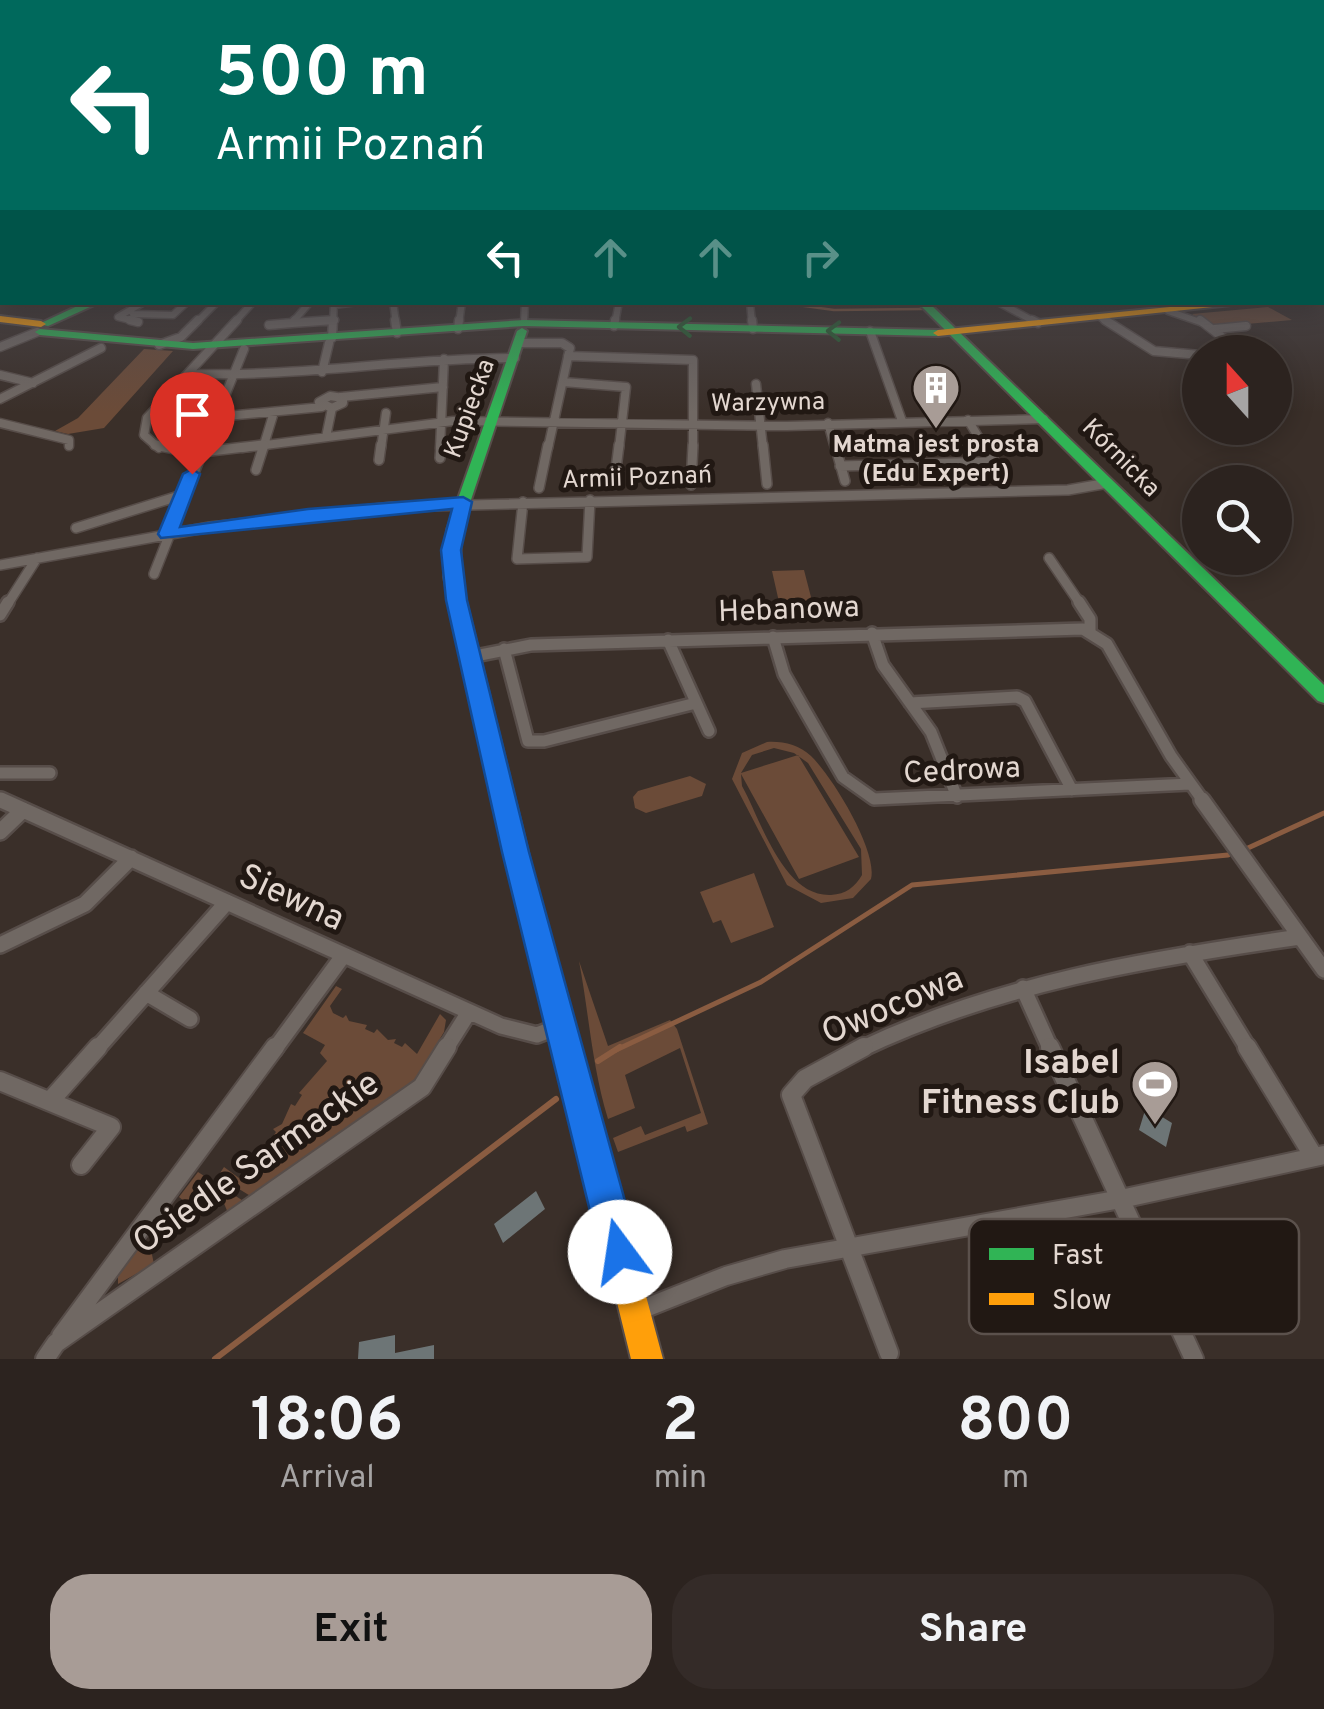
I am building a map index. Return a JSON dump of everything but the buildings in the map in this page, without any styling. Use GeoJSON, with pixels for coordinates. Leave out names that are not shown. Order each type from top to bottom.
{"type":"FeatureCollection","features":[{"type":"Feature","properties":{"kind":"street"},"geometry":{"type":"LineString","coordinates":[[0,347],[91,305]]}},
{"type":"Feature","properties":{"kind":"street"},"geometry":{"type":"LineString","coordinates":[[139,305],[118,317],[172,315],[184,305]]}},
{"type":"Feature","properties":{"kind":"street"},"geometry":{"type":"LineString","coordinates":[[159,346],[180,336],[214,305]]}},
{"type":"Feature","properties":{"kind":"street"},"geometry":{"type":"LineString","coordinates":[[201,453],[164,450],[144,435],[151,414],[251,305]]}},
{"type":"Feature","properties":{"kind":"street"},"geometry":{"type":"LineString","coordinates":[[292,323],[307,305]]}},
{"type":"Feature","properties":{"kind":"street"},"geometry":{"type":"LineString","coordinates":[[322,372],[332,334],[334,305]]}},
{"type":"Feature","properties":{"kind":"street"},"geometry":{"type":"LineString","coordinates":[[393,305],[397,333]]}},
{"type":"Feature","properties":{"kind":"street"},"geometry":{"type":"LineString","coordinates":[[453,305],[458,322]]}},
{"type":"Feature","properties":{"kind":"street"},"geometry":{"type":"LineString","coordinates":[[458,322],[461,305]]}},
{"type":"Feature","properties":{"kind":"street"},"geometry":{"type":"LineString","coordinates":[[521,335],[525,305]]}},
{"type":"Feature","properties":{"kind":"street"},"geometry":{"type":"LineString","coordinates":[[614,326],[618,305]]}},
{"type":"Feature","properties":{"kind":"street"},"geometry":{"type":"LineString","coordinates":[[750,305],[753,329]]}},
{"type":"Feature","properties":{"kind":"street","name":"Kórnicka"},"geometry":{"type":"LineString","coordinates":[[925,305],[1324,696]]}},
{"type":"Feature","properties":{"kind":"street"},"geometry":{"type":"LineString","coordinates":[[1002,305],[1038,323]]}},
{"type":"Feature","properties":{"kind":"street"},"geometry":{"type":"LineString","coordinates":[[189,374],[278,376],[444,359],[521,335],[614,326],[956,332],[1226,305]]}},
{"type":"Feature","properties":{"kind":"street"},"geometry":{"type":"LineString","coordinates":[[1168,311],[1197,318],[1223,335]]}},
{"type":"Feature","properties":{"kind":"street"},"geometry":{"type":"LineString","coordinates":[[1100,317],[1154,351],[1182,353]]}},
{"type":"Feature","properties":{"kind":"street"},"geometry":{"type":"LineString","coordinates":[[3,320],[76,336],[159,346],[397,333],[458,322],[566,344],[568,356],[539,488]]}},
{"type":"Feature","properties":{"kind":"street"},"geometry":{"type":"LineString","coordinates":[[269,325],[292,323],[332,334]]}},
{"type":"Feature","properties":{"kind":"street"},"geometry":{"type":"LineString","coordinates":[[1214,329],[1246,326]]}},
{"type":"Feature","properties":{"kind":"street"},"geometry":{"type":"LineString","coordinates":[[870,331],[902,421]]}},
{"type":"Feature","properties":{"kind":"street","name":"Kupiecka"},"geometry":{"type":"LineString","coordinates":[[521,335],[463,502],[451,558],[470,657],[560,1026],[647,1359]]}},
{"type":"Feature","properties":{"kind":"street"},"geometry":{"type":"LineString","coordinates":[[0,400],[100,348]]}},
{"type":"Feature","properties":{"kind":"street"},"geometry":{"type":"LineString","coordinates":[[154,574],[182,495],[244,349]]}},
{"type":"Feature","properties":{"kind":"street"},"geometry":{"type":"LineString","coordinates":[[568,356],[691,359],[695,363],[690,485]]}},
{"type":"Feature","properties":{"kind":"street"},"geometry":{"type":"LineString","coordinates":[[440,458],[444,359]]}},
{"type":"Feature","properties":{"kind":"street"},"geometry":{"type":"LineString","coordinates":[[278,376],[283,360]]}},
{"type":"Feature","properties":{"kind":"street"},"geometry":{"type":"LineString","coordinates":[[388,392],[391,364]]}},
{"type":"Feature","properties":{"kind":"street"},"geometry":{"type":"LineString","coordinates":[[338,396],[340,370]]}},
{"type":"Feature","properties":{"kind":"street"},"geometry":{"type":"LineString","coordinates":[[0,376],[32,383]]}},
{"type":"Feature","properties":{"kind":"street"},"geometry":{"type":"LineString","coordinates":[[563,382],[625,386],[614,486]]}},
{"type":"Feature","properties":{"kind":"street"},"geometry":{"type":"LineString","coordinates":[[756,384],[768,484]]}},
{"type":"Feature","properties":{"kind":"street"},"geometry":{"type":"LineString","coordinates":[[326,437],[327,407],[321,400],[443,388]]}},
{"type":"Feature","properties":{"kind":"street"},"geometry":{"type":"LineString","coordinates":[[216,417],[327,407]]}},
{"type":"Feature","properties":{"kind":"street"},"geometry":{"type":"LineString","coordinates":[[256,470],[274,412]]}},
{"type":"Feature","properties":{"kind":"street"},"geometry":{"type":"LineString","coordinates":[[379,460],[386,413]]}},
{"type":"Feature","properties":{"kind":"street","name":"Warzywna"},"geometry":{"type":"LineString","coordinates":[[201,453],[441,422],[761,426],[1044,418]]}},
{"type":"Feature","properties":{"kind":"street"},"geometry":{"type":"LineString","coordinates":[[968,420],[1002,474]]}},
{"type":"Feature","properties":{"kind":"street"},"geometry":{"type":"LineString","coordinates":[[0,423],[70,440],[69,446]]}},
{"type":"Feature","properties":{"kind":"street"},"geometry":{"type":"LineString","coordinates":[[828,423],[845,482]]}},
{"type":"Feature","properties":{"kind":"street"},"geometry":{"type":"LineString","coordinates":[[840,466],[994,462]]}},
{"type":"Feature","properties":{"kind":"street","name":"Armii Poznań"},"geometry":{"type":"LineString","coordinates":[[0,565],[168,534],[308,514],[463,502],[1068,490],[1108,483]]}},
{"type":"Feature","properties":{"kind":"street"},"geometry":{"type":"LineString","coordinates":[[76,528],[182,495]]}},
{"type":"Feature","properties":{"kind":"street"},"geometry":{"type":"LineString","coordinates":[[523,502],[517,559],[587,557],[590,500]]}},
{"type":"Feature","properties":{"kind":"street"},"geometry":{"type":"LineString","coordinates":[[0,615],[37,558]]}},
{"type":"Feature","properties":{"kind":"street"},"geometry":{"type":"LineString","coordinates":[[1050,558],[1090,619],[1090,631],[1107,644],[1190,784],[1324,970]]}},
{"type":"Feature","properties":{"kind":"street","name":"Hebanowa"},"geometry":{"type":"LineString","coordinates":[[470,657],[504,649],[668,640],[1064,627],[1090,631]]}},
{"type":"Feature","properties":{"kind":"street"},"geometry":{"type":"LineString","coordinates":[[872,633],[883,666],[938,744],[957,797]]}},
{"type":"Feature","properties":{"kind":"street","name":"Cedrowa"},"geometry":{"type":"LineString","coordinates":[[773,636],[784,674],[853,788],[886,801],[1190,784]]}},
{"type":"Feature","properties":{"kind":"street"},"geometry":{"type":"LineString","coordinates":[[668,640],[709,731]]}},
{"type":"Feature","properties":{"kind":"street"},"geometry":{"type":"LineString","coordinates":[[504,649],[528,740],[544,741],[696,703]]}},
{"type":"Feature","properties":{"kind":"street"},"geometry":{"type":"LineString","coordinates":[[910,702],[1025,700],[1034,710],[1072,790]]}},
{"type":"Feature","properties":{"kind":"street"},"geometry":{"type":"LineString","coordinates":[[0,774],[50,773]]}},
{"type":"Feature","properties":{"kind":"street","name":"Siewna"},"geometry":{"type":"LineString","coordinates":[[0,798],[468,1012],[526,1034],[540,1034],[560,1026]]}},
{"type":"Feature","properties":{"kind":"street"},"geometry":{"type":"LineString","coordinates":[[0,832],[24,810]]}},
{"type":"Feature","properties":{"kind":"street"},"geometry":{"type":"LineString","coordinates":[[0,946],[85,904],[132,858]]}},
{"type":"Feature","properties":{"kind":"street"},"geometry":{"type":"LineString","coordinates":[[50,1100],[227,902]]}},
{"type":"Feature","properties":{"kind":"street","name":"Owocowa"},"geometry":{"type":"LineString","coordinates":[[889,1354],[850,1246],[793,1110],[794,1089],[804,1079],[930,1016],[1104,967],[1300,937]]}},
{"type":"Feature","properties":{"kind":"street"},"geometry":{"type":"LineString","coordinates":[[1006,1219],[1121,1199],[1319,1156],[1190,953]]}},
{"type":"Feature","properties":{"kind":"street","name":"Osiedle Sarmackie"},"geometry":{"type":"LineString","coordinates":[[50,1351],[343,956]]}},
{"type":"Feature","properties":{"kind":"street"},"geometry":{"type":"LineString","coordinates":[[1024,988],[1130,1219]]}},
{"type":"Feature","properties":{"kind":"street"},"geometry":{"type":"LineString","coordinates":[[146,993],[190,1018]]}},
{"type":"Feature","properties":{"kind":"street","name":"Osiedle Sarmackie"},"geometry":{"type":"LineString","coordinates":[[50,1351],[422,1088],[468,1012]]}},
{"type":"Feature","properties":{"kind":"street"},"geometry":{"type":"LineString","coordinates":[[0,1081],[111,1127],[80,1164]]}},
{"type":"Feature","properties":{"kind":"street"},"geometry":{"type":"LineString","coordinates":[[635,1312],[760,1265],[969,1225]]}},
{"type":"Feature","properties":{"kind":"street"},"geometry":{"type":"LineString","coordinates":[[1183,1334],[1194,1359]]}},
{"type":"Feature","properties":{"kind":"shaded area"},"geometry":{"type":"Polygon","coordinates":[[[1268,307],[1292,320],[1212,327],[1192,314],[1268,307]]]}},
{"type":"Feature","properties":{"kind":"shaded area"},"geometry":{"type":"Polygon","coordinates":[[[144,349],[173,351],[104,428],[68,434],[55,431],[78,418],[144,349]]]}},
{"type":"Feature","properties":{"kind":"shaded area"},"geometry":{"type":"Polygon","coordinates":[[[804,570],[812,601],[779,602],[772,571],[804,570]]]}},
{"type":"Feature","properties":{"kind":"shaded area"},"geometry":{"type":"Polygon","coordinates":[[[767,742],[785,743],[806,752],[820,766],[852,814],[868,851],[871,879],[853,898],[821,903],[787,885],[732,779],[742,753],[767,742]],[[774,748],[752,755],[741,773],[797,755],[774,748]],[[799,756],[859,857],[799,879],[741,774],[742,786],[787,870],[814,892],[831,895],[850,889],[862,875],[861,849],[808,763],[799,756]]]}},
{"type":"Feature","properties":{"kind":"shaded area"},"geometry":{"type":"Polygon","coordinates":[[[690,776],[706,784],[702,796],[646,813],[635,808],[633,797],[638,791],[690,776]]]}},
{"type":"Feature","properties":{"kind":"shaded area"},"geometry":{"type":"Polygon","coordinates":[[[754,873],[774,927],[731,943],[721,920],[713,923],[700,892],[754,873]]]}},
{"type":"Feature","properties":{"kind":"shaded area"},"geometry":{"type":"Polygon","coordinates":[[[579,961],[608,1046],[670,1020],[677,1029],[708,1124],[687,1132],[685,1126],[618,1152],[613,1138],[641,1126],[645,1135],[701,1113],[680,1048],[625,1075],[635,1108],[608,1119],[594,1060],[579,961]]]}},
{"type":"Feature","properties":{"kind":"shaded area"},"geometry":{"type":"Polygon","coordinates":[[[336,986],[342,989],[330,1006],[333,1013],[367,1025],[365,1029],[374,1033],[377,1029],[388,1040],[396,1039],[394,1043],[402,1047],[405,1043],[417,1054],[440,1014],[446,1020],[444,1032],[417,1077],[399,1094],[252,1197],[218,1176],[224,1167],[239,1178],[260,1156],[257,1153],[263,1144],[267,1145],[276,1132],[273,1129],[282,1124],[291,1104],[295,1106],[302,1095],[299,1093],[327,1061],[320,1053],[325,1045],[303,1033],[336,986]]]}},
{"type":"Feature","properties":{"kind":"shaded area"},"geometry":{"type":"Polygon","coordinates":[[[198,1172],[245,1202],[228,1213],[223,1201],[151,1250],[154,1264],[118,1284],[118,1272],[138,1245],[148,1252],[185,1202],[179,1197],[198,1172]]]}},
{"type":"Feature","properties":{"kind":"waterway"},"geometry":{"type":"LineString","coordinates":[[797,305],[834,310],[922,309]]}},
{"type":"Feature","properties":{"kind":"waterway"},"geometry":{"type":"LineString","coordinates":[[1248,848],[1324,813]]}},
{"type":"Feature","properties":{"kind":"waterway"},"geometry":{"type":"LineString","coordinates":[[616,1050],[761,982],[912,885],[1228,855]]}},
{"type":"Feature","properties":{"kind":"waterway"},"geometry":{"type":"LineString","coordinates":[[598,1061],[620,1047]]}},
{"type":"Feature","properties":{"kind":"waterway"},"geometry":{"type":"LineString","coordinates":[[215,1359],[556,1099]]}},
{"type":"Feature","properties":{"kind":"traffic: fast"},"geometry":{"type":"LineString","coordinates":[[44,324],[89,305]]}},
{"type":"Feature","properties":{"kind":"traffic: fast"},"geometry":{"type":"LineString","coordinates":[[925,305],[1324,696]]}},
{"type":"Feature","properties":{"kind":"traffic: fast"},"geometry":{"type":"LineString","coordinates":[[40,332],[193,346],[524,323],[938,333]]}},
{"type":"Feature","properties":{"kind":"traffic: fast"},"geometry":{"type":"LineString","coordinates":[[522,331],[454,530],[452,577],[535,925]]}},
{"type":"Feature","properties":{"kind":"traffic: slow"},"geometry":{"type":"LineString","coordinates":[[938,333],[1224,305]]}},
{"type":"Feature","properties":{"kind":"traffic: slow"},"geometry":{"type":"LineString","coordinates":[[0,319],[41,324]]}},
{"type":"Feature","properties":{"kind":"traffic: slow"},"geometry":{"type":"LineString","coordinates":[[535,925],[647,1359]]}},
{"type":"Feature","properties":{"kind":"place","name":"Matma jest prosta (Edu Expert)"},"geometry":{"type":"Point","coordinates":[936,430]}},
{"type":"Feature","properties":{"kind":"place","name":"Isabel Fitness Club"},"geometry":{"type":"Point","coordinates":[1155,1126]}},
{"type":"Feature","properties":{"kind":"route"},"geometry":{"type":"LineString","coordinates":[[192,474],[168,534],[308,514],[463,502],[451,550],[452,577],[516,852],[620,1252]]}}]}
